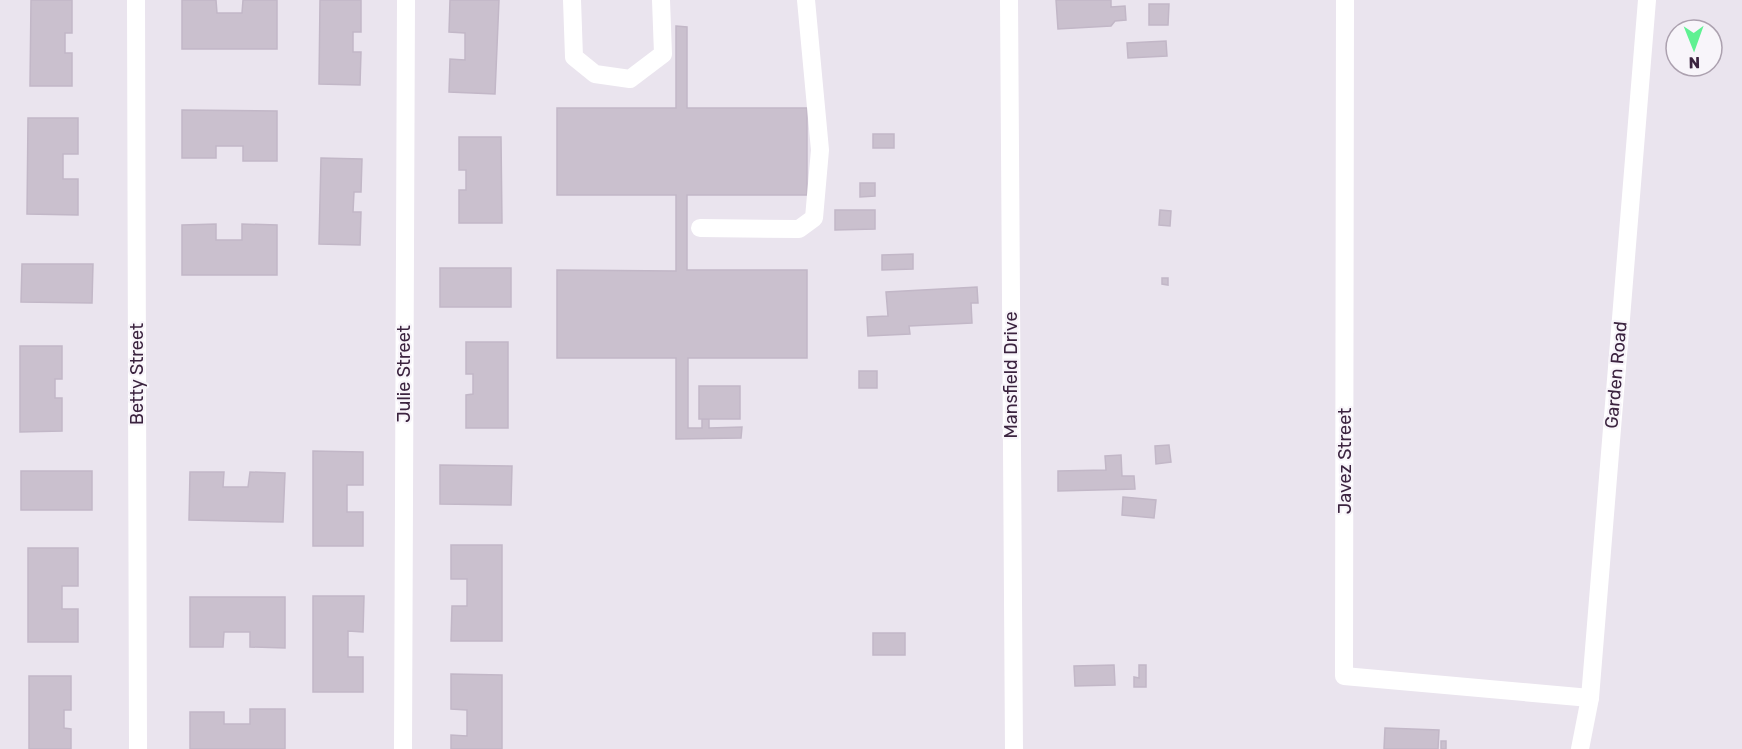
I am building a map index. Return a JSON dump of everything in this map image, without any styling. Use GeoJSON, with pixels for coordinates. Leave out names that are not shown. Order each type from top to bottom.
{"type":"FeatureCollection","features":[{"type":"Feature","properties":{"kind":"street","name":"Betty Street"},"geometry":{"type":"LineString","coordinates":[[136,0],[138,749]]}},
{"type":"Feature","properties":{"kind":"street","name":"Julie Street"},"geometry":{"type":"LineString","coordinates":[[403,749],[406,0]]}},
{"type":"Feature","properties":{"kind":"street"},"geometry":{"type":"LineString","coordinates":[[572,0],[574,57],[595,74],[630,79],[663,54],[660,0]]}},
{"type":"Feature","properties":{"kind":"street"},"geometry":{"type":"LineString","coordinates":[[700,228],[799,229],[813,218],[820,150],[806,0]]}},
{"type":"Feature","properties":{"kind":"street","name":"Mansfield Drive"},"geometry":{"type":"LineString","coordinates":[[1009,0],[1014,749]]}},
{"type":"Feature","properties":{"kind":"street","name":"Javez Street"},"geometry":{"type":"LineString","coordinates":[[1346,0],[1344,676],[1590,698]]}},
{"type":"Feature","properties":{"kind":"street","name":"Garden Road"},"geometry":{"type":"LineString","coordinates":[[1580,749],[1590,698],[1647,0]]}},
{"type":"Feature","properties":{"kind":"building"},"geometry":{"type":"Polygon","coordinates":[[[31,0],[72,0],[72,33],[65,33],[65,53],[72,53],[72,86],[30,86],[31,0]]]}},
{"type":"Feature","properties":{"kind":"building"},"geometry":{"type":"Polygon","coordinates":[[[182,0],[216,0],[217,13],[242,13],[243,0],[277,0],[277,49],[182,49],[182,0]]]}},
{"type":"Feature","properties":{"kind":"building"},"geometry":{"type":"Polygon","coordinates":[[[320,0],[361,0],[361,32],[353,32],[353,52],[361,52],[360,85],[319,84],[320,0]]]}},
{"type":"Feature","properties":{"kind":"building"},"geometry":{"type":"Polygon","coordinates":[[[450,0],[499,0],[495,94],[449,92],[450,59],[465,60],[465,33],[449,32],[450,0]]]}},
{"type":"Feature","properties":{"kind":"building"},"geometry":{"type":"Polygon","coordinates":[[[1056,0],[1111,0],[1111,7],[1125,6],[1126,20],[1115,21],[1111,26],[1058,29],[1056,0]]]}},
{"type":"Feature","properties":{"kind":"building"},"geometry":{"type":"Polygon","coordinates":[[[1149,4],[1169,4],[1168,25],[1149,25],[1149,4]]]}},
{"type":"Feature","properties":{"kind":"building"},"geometry":{"type":"Polygon","coordinates":[[[676,26],[687,27],[687,108],[807,108],[807,195],[687,195],[687,270],[807,270],[807,358],[688,358],[688,428],[702,428],[702,419],[709,419],[709,428],[742,427],[741,438],[676,439],[676,358],[557,358],[557,270],[676,271],[676,195],[557,195],[557,108],[676,108],[676,26]]]}},
{"type":"Feature","properties":{"kind":"building"},"geometry":{"type":"Polygon","coordinates":[[[1166,41],[1167,56],[1128,58],[1127,43],[1166,41]]]}},
{"type":"Feature","properties":{"kind":"building"},"geometry":{"type":"Polygon","coordinates":[[[182,110],[277,111],[277,161],[243,161],[243,146],[216,146],[216,158],[182,158],[182,110]]]}},
{"type":"Feature","properties":{"kind":"building"},"geometry":{"type":"Polygon","coordinates":[[[28,118],[78,118],[78,154],[63,154],[63,179],[78,179],[78,215],[27,214],[28,118]]]}},
{"type":"Feature","properties":{"kind":"building"},"geometry":{"type":"Polygon","coordinates":[[[873,134],[894,134],[894,148],[873,148],[873,134]]]}},
{"type":"Feature","properties":{"kind":"building"},"geometry":{"type":"Polygon","coordinates":[[[459,137],[501,137],[502,223],[459,223],[459,190],[466,190],[466,170],[459,170],[459,137]]]}},
{"type":"Feature","properties":{"kind":"building"},"geometry":{"type":"Polygon","coordinates":[[[321,158],[362,159],[361,192],[354,192],[353,212],[361,212],[360,245],[319,244],[321,158]]]}},
{"type":"Feature","properties":{"kind":"building"},"geometry":{"type":"Polygon","coordinates":[[[860,183],[875,183],[875,196],[860,197],[860,183]]]}},
{"type":"Feature","properties":{"kind":"building"},"geometry":{"type":"Polygon","coordinates":[[[835,210],[875,210],[875,229],[835,230],[835,210]]]}},
{"type":"Feature","properties":{"kind":"building"},"geometry":{"type":"Polygon","coordinates":[[[1160,210],[1171,211],[1170,226],[1159,225],[1160,210]]]}},
{"type":"Feature","properties":{"kind":"building"},"geometry":{"type":"Polygon","coordinates":[[[216,224],[216,240],[242,240],[242,224],[277,225],[277,275],[182,275],[182,225],[216,224]]]}},
{"type":"Feature","properties":{"kind":"building"},"geometry":{"type":"Polygon","coordinates":[[[913,254],[913,269],[882,270],[882,255],[913,254]]]}},
{"type":"Feature","properties":{"kind":"building"},"geometry":{"type":"Polygon","coordinates":[[[22,264],[93,264],[92,303],[21,302],[22,264]]]}},
{"type":"Feature","properties":{"kind":"building"},"geometry":{"type":"Polygon","coordinates":[[[440,268],[511,268],[511,307],[440,307],[440,268]]]}},
{"type":"Feature","properties":{"kind":"building"},"geometry":{"type":"Polygon","coordinates":[[[1162,278],[1168,278],[1168,285],[1162,284],[1162,278]]]}},
{"type":"Feature","properties":{"kind":"building"},"geometry":{"type":"Polygon","coordinates":[[[977,287],[978,303],[971,303],[972,323],[909,326],[910,334],[868,336],[867,317],[888,316],[886,292],[977,287]]]}},
{"type":"Feature","properties":{"kind":"building"},"geometry":{"type":"Polygon","coordinates":[[[466,342],[508,342],[508,428],[466,428],[466,395],[473,394],[473,374],[466,374],[466,342]]]}},
{"type":"Feature","properties":{"kind":"building"},"geometry":{"type":"Polygon","coordinates":[[[20,346],[62,346],[62,379],[55,379],[55,398],[62,398],[62,431],[20,432],[20,346]]]}},
{"type":"Feature","properties":{"kind":"building"},"geometry":{"type":"Polygon","coordinates":[[[859,371],[877,371],[877,388],[859,388],[859,371]]]}},
{"type":"Feature","properties":{"kind":"building"},"geometry":{"type":"Polygon","coordinates":[[[699,386],[740,386],[740,419],[699,419],[699,386]]]}},
{"type":"Feature","properties":{"kind":"building"},"geometry":{"type":"Polygon","coordinates":[[[1169,445],[1171,462],[1156,464],[1155,446],[1169,445]]]}},
{"type":"Feature","properties":{"kind":"building"},"geometry":{"type":"Polygon","coordinates":[[[313,451],[363,452],[363,485],[347,485],[347,512],[363,512],[363,546],[313,546],[313,451]]]}},
{"type":"Feature","properties":{"kind":"building"},"geometry":{"type":"Polygon","coordinates":[[[1121,455],[1122,476],[1134,476],[1135,489],[1058,491],[1058,471],[1106,470],[1105,456],[1121,455]]]}},
{"type":"Feature","properties":{"kind":"building"},"geometry":{"type":"Polygon","coordinates":[[[440,465],[512,466],[511,505],[440,504],[440,465]]]}},
{"type":"Feature","properties":{"kind":"building"},"geometry":{"type":"Polygon","coordinates":[[[21,471],[92,471],[92,510],[21,510],[21,471]]]}},
{"type":"Feature","properties":{"kind":"building"},"geometry":{"type":"Polygon","coordinates":[[[190,472],[224,472],[223,487],[248,487],[250,472],[285,473],[283,522],[189,520],[190,472]]]}},
{"type":"Feature","properties":{"kind":"building"},"geometry":{"type":"Polygon","coordinates":[[[1123,497],[1156,500],[1154,518],[1122,515],[1123,497]]]}},
{"type":"Feature","properties":{"kind":"building"},"geometry":{"type":"Polygon","coordinates":[[[451,545],[502,545],[502,641],[451,641],[452,606],[467,606],[467,579],[451,579],[451,545]]]}},
{"type":"Feature","properties":{"kind":"building"},"geometry":{"type":"Polygon","coordinates":[[[28,548],[78,548],[78,586],[62,586],[62,609],[78,609],[78,642],[28,642],[28,548]]]}},
{"type":"Feature","properties":{"kind":"building"},"geometry":{"type":"Polygon","coordinates":[[[313,596],[364,596],[363,632],[348,631],[348,657],[363,657],[363,692],[313,692],[313,596]]]}},
{"type":"Feature","properties":{"kind":"building"},"geometry":{"type":"Polygon","coordinates":[[[190,597],[285,597],[285,648],[250,647],[250,632],[224,632],[223,647],[190,647],[190,597]]]}},
{"type":"Feature","properties":{"kind":"building"},"geometry":{"type":"Polygon","coordinates":[[[873,633],[905,633],[905,655],[873,655],[873,633]]]}},
{"type":"Feature","properties":{"kind":"building"},"geometry":{"type":"Polygon","coordinates":[[[1114,665],[1115,685],[1075,686],[1074,666],[1114,665]]]}},
{"type":"Feature","properties":{"kind":"building"},"geometry":{"type":"Polygon","coordinates":[[[1139,665],[1146,665],[1146,687],[1134,687],[1134,677],[1139,678],[1139,665]]]}},
{"type":"Feature","properties":{"kind":"building"},"geometry":{"type":"Polygon","coordinates":[[[451,674],[502,675],[502,749],[451,749],[451,735],[467,736],[467,710],[451,709],[451,674]]]}},
{"type":"Feature","properties":{"kind":"building"},"geometry":{"type":"Polygon","coordinates":[[[29,676],[71,676],[71,710],[64,710],[64,728],[71,729],[71,749],[29,749],[29,676]]]}},
{"type":"Feature","properties":{"kind":"building"},"geometry":{"type":"Polygon","coordinates":[[[250,709],[285,709],[285,749],[190,749],[190,712],[224,712],[224,724],[250,724],[250,709]]]}},
{"type":"Feature","properties":{"kind":"building"},"geometry":{"type":"Polygon","coordinates":[[[1385,728],[1439,730],[1438,749],[1384,749],[1385,728]]]}},
{"type":"Feature","properties":{"kind":"building"},"geometry":{"type":"Polygon","coordinates":[[[1441,741],[1446,741],[1446,749],[1441,749],[1441,741]]]}}]}
